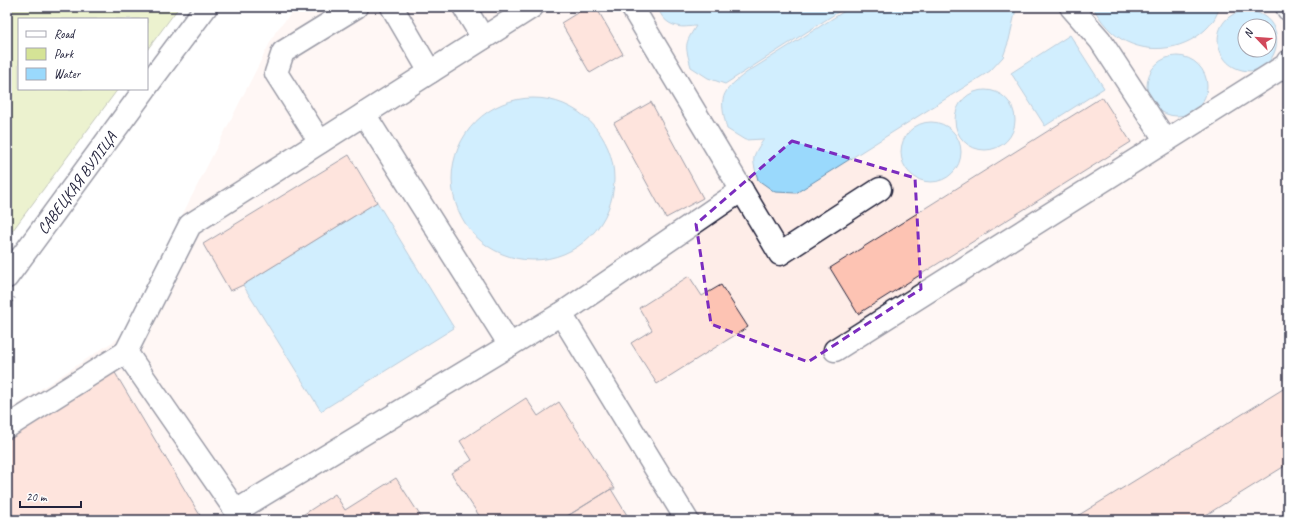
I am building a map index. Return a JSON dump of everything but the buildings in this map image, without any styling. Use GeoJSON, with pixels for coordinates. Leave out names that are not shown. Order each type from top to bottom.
{"type":"FeatureCollection","features":[{"type":"Feature","properties":{"kind":"street"},"geometry":{"type":"LineString","coordinates":[[148,85],[206,7]]}},
{"type":"Feature","properties":{"kind":"street"},"geometry":{"type":"LineString","coordinates":[[320,142],[276,73],[284,52],[356,7]]}},
{"type":"Feature","properties":{"kind":"street"},"geometry":{"type":"LineString","coordinates":[[392,7],[430,72]]}},
{"type":"Feature","properties":{"kind":"street"},"geometry":{"type":"LineString","coordinates":[[464,7],[483,38]]}},
{"type":"Feature","properties":{"kind":"street"},"geometry":{"type":"LineString","coordinates":[[7,427],[126,352],[190,225],[532,7]]}},
{"type":"Feature","properties":{"kind":"street"},"geometry":{"type":"LineString","coordinates":[[632,7],[780,254],[880,189]]}},
{"type":"Feature","properties":{"kind":"street"},"geometry":{"type":"LineString","coordinates":[[1071,7],[1100,40],[1166,141]]}},
{"type":"Feature","properties":{"kind":"street"},"geometry":{"type":"LineString","coordinates":[[835,350],[1286,65],[1288,61]]}},
{"type":"Feature","properties":{"kind":"street","name":"САВЕЦКАЯ ВУЛІЦА"},"geometry":{"type":"LineString","coordinates":[[7,277],[144,90]]}},
{"type":"Feature","properties":{"kind":"street"},"geometry":{"type":"LineString","coordinates":[[364,114],[510,345]]}},
{"type":"Feature","properties":{"kind":"street"},"geometry":{"type":"LineString","coordinates":[[126,352],[238,516],[561,314],[742,190]]}},
{"type":"Feature","properties":{"kind":"street"},"geometry":{"type":"LineString","coordinates":[[561,314],[681,518]]}},
{"type":"Feature","properties":{"kind":"highlighted area"},"geometry":{"type":"Polygon","coordinates":[[[792,141],[915,178],[921,289],[808,362],[711,324],[696,224],[792,141]]]}},
{"type":"Feature","properties":{"kind":"shaded area"},"geometry":{"type":"Polygon","coordinates":[[[297,7],[1288,7],[1288,520],[7,520],[7,411],[120,337],[276,31],[297,7]]]}},
{"type":"Feature","properties":{"kind":"green space"},"geometry":{"type":"Polygon","coordinates":[[[7,7],[179,7],[148,49],[148,18],[18,18],[18,90],[117,90],[7,238],[7,7]]]}},
{"type":"Feature","properties":{"kind":"water"},"geometry":{"type":"Polygon","coordinates":[[[658,7],[846,7],[725,84],[708,78],[691,67],[687,45],[689,37],[696,26],[682,27],[673,25],[662,16],[658,7]]]}},
{"type":"Feature","properties":{"kind":"water"},"geometry":{"type":"Polygon","coordinates":[[[851,7],[1015,7],[1016,9],[1009,40],[1003,57],[990,71],[796,193],[775,192],[758,180],[755,167],[754,158],[764,139],[745,140],[727,129],[723,110],[723,102],[726,91],[746,73],[851,7]]]}},
{"type":"Feature","properties":{"kind":"water"},"geometry":{"type":"Polygon","coordinates":[[[1093,7],[1220,7],[1213,21],[1196,37],[1185,43],[1174,46],[1150,48],[1127,42],[1117,36],[1107,28],[1093,7]]]}},
{"type":"Feature","properties":{"kind":"water"},"geometry":{"type":"Polygon","coordinates":[[[1246,10],[1261,15],[1265,18],[1237,18],[1237,58],[1271,58],[1265,65],[1255,70],[1242,70],[1232,66],[1224,58],[1219,48],[1218,37],[1221,26],[1235,14],[1246,10]]]}},
{"type":"Feature","properties":{"kind":"water"},"geometry":{"type":"Polygon","coordinates":[[[1070,35],[1104,88],[1045,126],[1011,73],[1070,35]]]}},
{"type":"Feature","properties":{"kind":"water"},"geometry":{"type":"Polygon","coordinates":[[[1177,56],[1194,61],[1202,69],[1207,86],[1202,103],[1194,111],[1177,116],[1160,111],[1152,103],[1147,86],[1152,69],[1160,61],[1177,56]]]}},
{"type":"Feature","properties":{"kind":"water"},"geometry":{"type":"Polygon","coordinates":[[[985,90],[1002,95],[1010,103],[1015,120],[1010,137],[1002,145],[985,150],[968,145],[960,137],[955,120],[960,103],[968,95],[985,90]]]}},
{"type":"Feature","properties":{"kind":"water"},"geometry":{"type":"Polygon","coordinates":[[[525,98],[541,98],[564,104],[584,116],[596,128],[608,148],[614,171],[614,187],[608,210],[596,230],[584,242],[564,254],[541,260],[525,260],[502,254],[482,242],[470,230],[458,210],[452,187],[452,171],[458,148],[470,128],[482,116],[502,104],[525,98]]]}},
{"type":"Feature","properties":{"kind":"water"},"geometry":{"type":"Polygon","coordinates":[[[931,122],[948,127],[956,135],[961,152],[956,169],[948,177],[931,182],[914,177],[906,169],[901,152],[906,135],[914,127],[931,122]]]}},
{"type":"Feature","properties":{"kind":"water"},"geometry":{"type":"Polygon","coordinates":[[[377,202],[454,328],[321,411],[243,285],[377,202]]]}}]}
